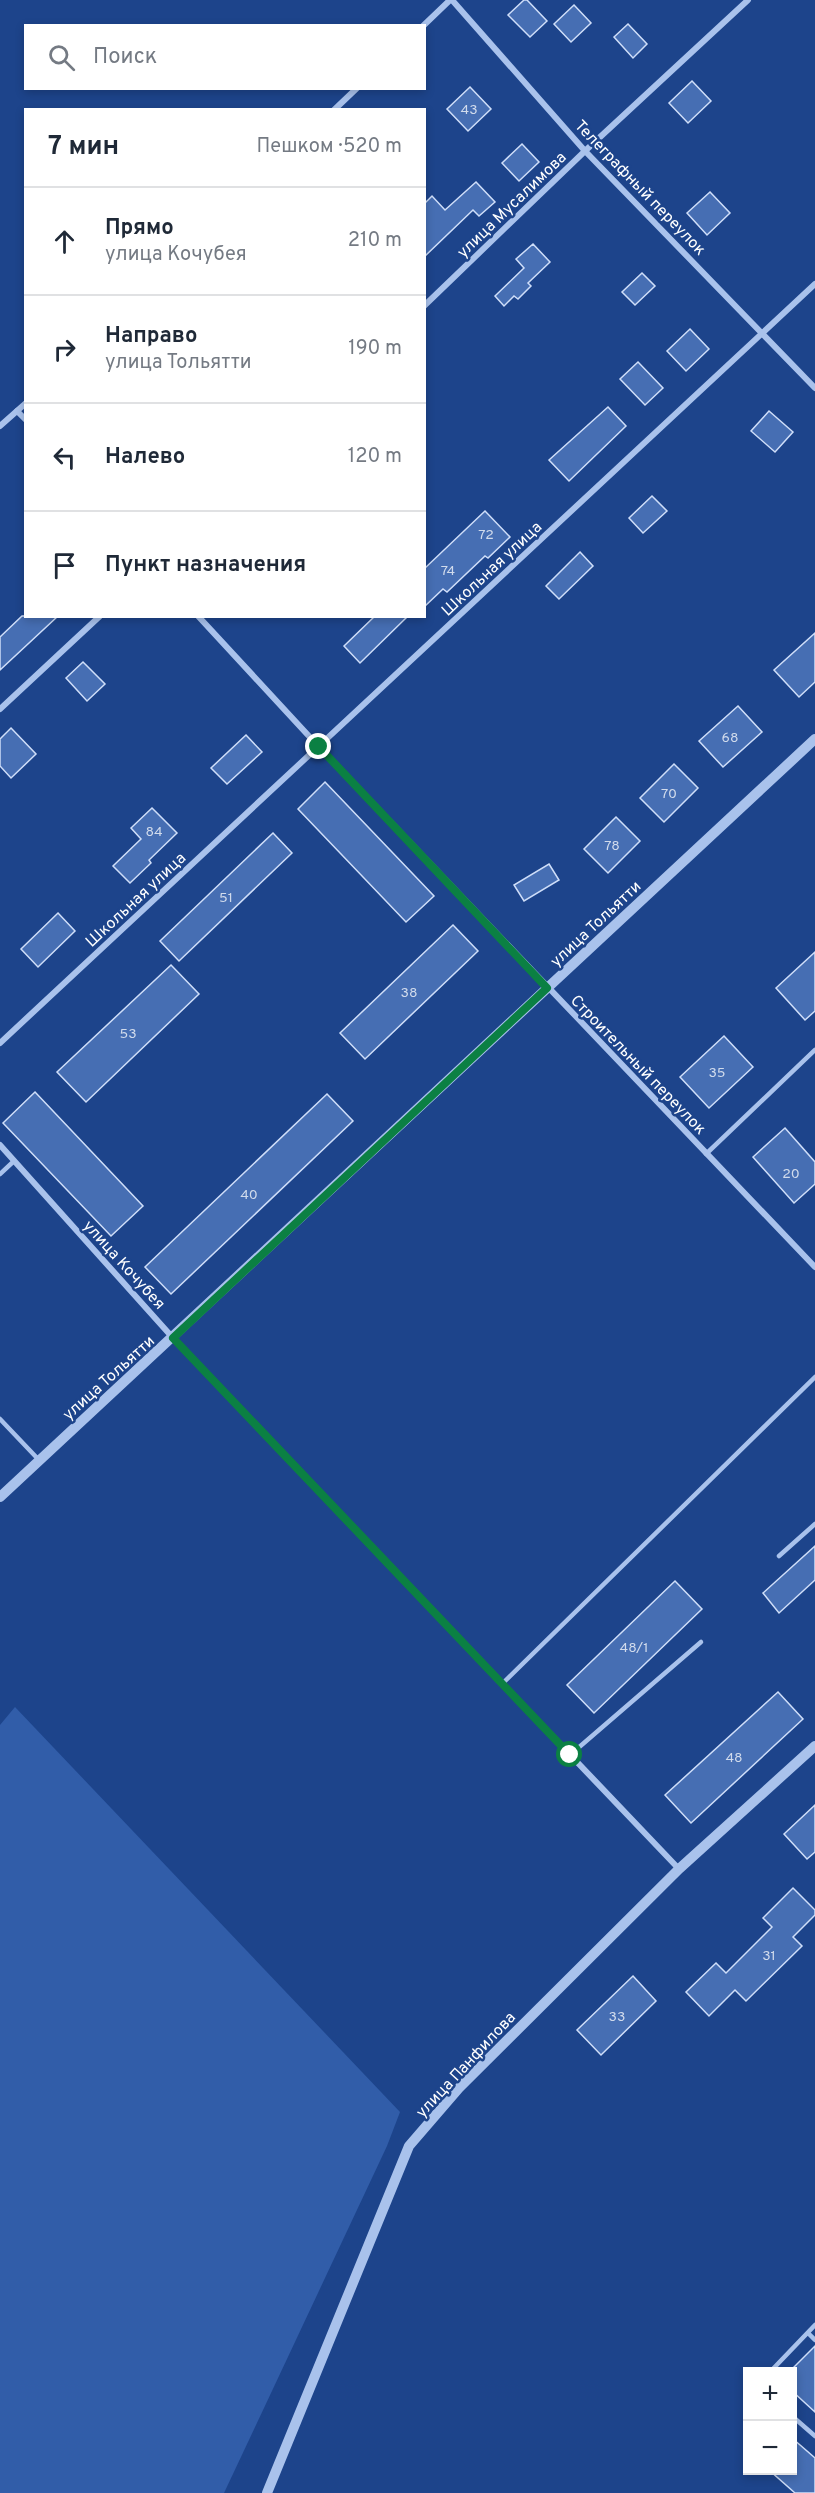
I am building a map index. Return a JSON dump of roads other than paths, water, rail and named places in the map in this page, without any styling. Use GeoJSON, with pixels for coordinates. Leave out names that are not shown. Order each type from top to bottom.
{"type":"FeatureCollection","features":[{"type":"Feature","properties":{"kind":"street"},"geometry":{"type":"LineString","coordinates":[[425,24],[451,0]]}},
{"type":"Feature","properties":{"kind":"street","name":"Телеграфный переулок"},"geometry":{"type":"LineString","coordinates":[[451,0],[585,151],[815,388]]}},
{"type":"Feature","properties":{"kind":"street","name":"улица Мусалимова"},"geometry":{"type":"LineString","coordinates":[[426,304],[585,151],[748,0]]}},
{"type":"Feature","properties":{"kind":"street"},"geometry":{"type":"LineString","coordinates":[[336,108],[355,90]]}},
{"type":"Feature","properties":{"kind":"street","name":"Школьная улица"},"geometry":{"type":"LineString","coordinates":[[0,1043],[815,284]]}},
{"type":"Feature","properties":{"kind":"street"},"geometry":{"type":"LineString","coordinates":[[0,426],[24,405]]}},
{"type":"Feature","properties":{"kind":"street"},"geometry":{"type":"LineString","coordinates":[[17,411],[24,418]]}},
{"type":"Feature","properties":{"kind":"street"},"geometry":{"type":"LineString","coordinates":[[0,709],[98,618]]}},
{"type":"Feature","properties":{"kind":"street","name":"Строительный переулок"},"geometry":{"type":"LineString","coordinates":[[200,618],[547,988],[815,1267]]}},
{"type":"Feature","properties":{"kind":"street","name":"улица Тольятти"},"geometry":{"type":"LineString","coordinates":[[0,1497],[38,1459],[173,1338],[815,739]]}},
{"type":"Feature","properties":{"kind":"street","name":"улица Кочубея"},"geometry":{"type":"LineString","coordinates":[[0,1145],[173,1338],[679,1869]]}},
{"type":"Feature","properties":{"kind":"street","name":"улица Панфилова"},"geometry":{"type":"LineString","coordinates":[[267,2493],[409,2146],[459,2088],[679,1869],[815,1746]]}},
{"type":"Feature","properties":{"kind":"lane"},"geometry":{"type":"LineString","coordinates":[[706,1154],[815,1050]]}},
{"type":"Feature","properties":{"kind":"lane"},"geometry":{"type":"LineString","coordinates":[[0,1174],[14,1161]]}},
{"type":"Feature","properties":{"kind":"lane"},"geometry":{"type":"LineString","coordinates":[[502,1684],[815,1377]]}},
{"type":"Feature","properties":{"kind":"lane"},"geometry":{"type":"LineString","coordinates":[[0,1419],[38,1459]]}},
{"type":"Feature","properties":{"kind":"lane"},"geometry":{"type":"LineString","coordinates":[[779,1556],[815,1524]]}},
{"type":"Feature","properties":{"kind":"lane"},"geometry":{"type":"LineString","coordinates":[[570,1755],[701,1642]]}},
{"type":"Feature","properties":{"kind":"lane"},"geometry":{"type":"LineString","coordinates":[[775,2367],[815,2325]]}},
{"type":"Feature","properties":{"kind":"lane"},"geometry":{"type":"LineString","coordinates":[[808,2333],[815,2340]]}},
{"type":"Feature","properties":{"kind":"lane"},"geometry":{"type":"LineString","coordinates":[[797,2420],[815,2436]]}}]}
